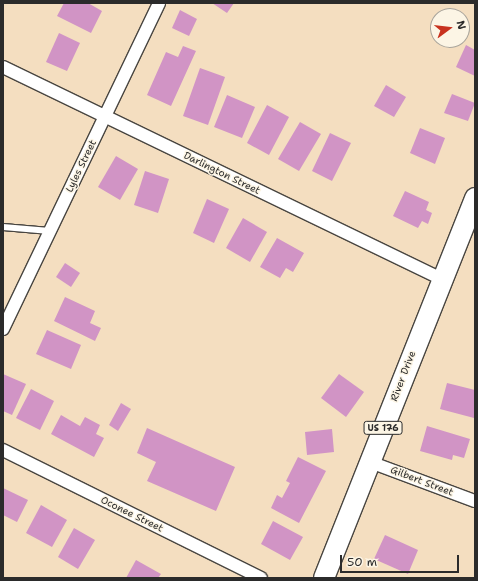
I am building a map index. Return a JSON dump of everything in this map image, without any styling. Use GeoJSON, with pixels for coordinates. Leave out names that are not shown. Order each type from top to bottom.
{"type":"FeatureCollection","features":[{"type":"Feature","properties":{"kind":"main road","name":"River Drive"},"geometry":{"type":"LineString","coordinates":[[324,578],[441,279],[475,198]]}},
{"type":"Feature","properties":{"kind":"street","name":"Lyles Street"},"geometry":{"type":"LineString","coordinates":[[3,329],[158,3]]}},
{"type":"Feature","properties":{"kind":"street","name":"Darlington Street"},"geometry":{"type":"LineString","coordinates":[[3,67],[441,279]]}},
{"type":"Feature","properties":{"kind":"street","name":"Oconee Street"},"geometry":{"type":"LineString","coordinates":[[3,450],[261,578]]}},
{"type":"Feature","properties":{"kind":"street","name":"Gilbert Street"},"geometry":{"type":"LineString","coordinates":[[370,462],[475,501]]}},
{"type":"Feature","properties":{"kind":"lane"},"geometry":{"type":"LineString","coordinates":[[3,226],[50,231]]}},
{"type":"Feature","properties":{"kind":"building"},"geometry":{"type":"Polygon","coordinates":[[[64,3],[88,3],[102,11],[91,33],[57,16],[64,3]]]}},
{"type":"Feature","properties":{"kind":"building"},"geometry":{"type":"Polygon","coordinates":[[[212,3],[234,3],[227,13],[212,3]]]}},
{"type":"Feature","properties":{"kind":"building"},"geometry":{"type":"Polygon","coordinates":[[[180,10],[197,19],[189,36],[172,28],[180,10]]]}},
{"type":"Feature","properties":{"kind":"building"},"geometry":{"type":"Polygon","coordinates":[[[59,33],[80,43],[67,71],[46,62],[59,33]]]}},
{"type":"Feature","properties":{"kind":"building"},"geometry":{"type":"Polygon","coordinates":[[[183,46],[196,51],[171,106],[147,95],[166,52],[178,57],[183,46]]]}},
{"type":"Feature","properties":{"kind":"building"},"geometry":{"type":"Polygon","coordinates":[[[470,47],[475,50],[475,76],[456,67],[465,48],[470,47]]]}},
{"type":"Feature","properties":{"kind":"building"},"geometry":{"type":"Polygon","coordinates":[[[200,68],[225,77],[208,125],[183,116],[200,68]]]}},
{"type":"Feature","properties":{"kind":"building"},"geometry":{"type":"Polygon","coordinates":[[[386,85],[406,97],[394,117],[374,106],[386,85]]]}},
{"type":"Feature","properties":{"kind":"building"},"geometry":{"type":"Polygon","coordinates":[[[452,94],[475,103],[468,121],[444,113],[452,94]]]}},
{"type":"Feature","properties":{"kind":"building"},"geometry":{"type":"Polygon","coordinates":[[[227,95],[255,107],[242,138],[214,127],[227,95]]]}},
{"type":"Feature","properties":{"kind":"building"},"geometry":{"type":"Polygon","coordinates":[[[267,105],[289,117],[269,155],[247,143],[267,105]]]}},
{"type":"Feature","properties":{"kind":"building"},"geometry":{"type":"Polygon","coordinates":[[[300,122],[321,134],[299,171],[278,159],[300,122]]]}},
{"type":"Feature","properties":{"kind":"building"},"geometry":{"type":"Polygon","coordinates":[[[420,128],[445,138],[435,164],[410,153],[420,128]]]}},
{"type":"Feature","properties":{"kind":"building"},"geometry":{"type":"Polygon","coordinates":[[[330,133],[351,143],[332,181],[312,171],[330,133]]]}},
{"type":"Feature","properties":{"kind":"building"},"geometry":{"type":"Polygon","coordinates":[[[116,156],[138,169],[120,200],[98,187],[116,156]]]}},
{"type":"Feature","properties":{"kind":"building"},"geometry":{"type":"Polygon","coordinates":[[[145,171],[169,179],[158,213],[134,205],[145,171]]]}},
{"type":"Feature","properties":{"kind":"building"},"geometry":{"type":"Polygon","coordinates":[[[405,191],[429,202],[426,210],[432,213],[428,224],[422,221],[418,228],[393,216],[405,191]]]}},
{"type":"Feature","properties":{"kind":"building"},"geometry":{"type":"Polygon","coordinates":[[[207,199],[229,209],[214,243],[193,233],[207,199]]]}},
{"type":"Feature","properties":{"kind":"building"},"geometry":{"type":"Polygon","coordinates":[[[243,218],[267,232],[250,262],[226,248],[243,218]]]}},
{"type":"Feature","properties":{"kind":"building"},"geometry":{"type":"Polygon","coordinates":[[[277,238],[304,253],[293,272],[286,268],[280,278],[260,267],[277,238]]]}},
{"type":"Feature","properties":{"kind":"building"},"geometry":{"type":"Polygon","coordinates":[[[65,263],[80,273],[71,287],[56,277],[65,263]]]}},
{"type":"Feature","properties":{"kind":"building"},"geometry":{"type":"Polygon","coordinates":[[[65,297],[95,311],[90,323],[101,328],[95,341],[54,321],[65,297]]]}},
{"type":"Feature","properties":{"kind":"building"},"geometry":{"type":"Polygon","coordinates":[[[47,330],[81,345],[71,369],[36,354],[47,330]]]}},
{"type":"Feature","properties":{"kind":"building"},"geometry":{"type":"Polygon","coordinates":[[[3,374],[26,384],[12,415],[3,411],[3,374]]]}},
{"type":"Feature","properties":{"kind":"building"},"geometry":{"type":"Polygon","coordinates":[[[339,374],[364,392],[346,417],[321,398],[339,374]]]}},
{"type":"Feature","properties":{"kind":"building"},"geometry":{"type":"Polygon","coordinates":[[[447,383],[475,390],[474,418],[440,409],[447,383]]]}},
{"type":"Feature","properties":{"kind":"building"},"geometry":{"type":"Polygon","coordinates":[[[31,389],[54,401],[40,430],[16,418],[31,389]]]}},
{"type":"Feature","properties":{"kind":"building"},"geometry":{"type":"Polygon","coordinates":[[[121,403],[131,409],[118,431],[109,425],[121,403]]]}},
{"type":"Feature","properties":{"kind":"building"},"geometry":{"type":"Polygon","coordinates":[[[61,415],[80,426],[85,417],[100,425],[96,434],[104,438],[94,457],[51,434],[61,415]]]}},
{"type":"Feature","properties":{"kind":"building"},"geometry":{"type":"Polygon","coordinates":[[[427,426],[470,439],[464,458],[453,455],[452,460],[420,451],[427,426]]]}},
{"type":"Feature","properties":{"kind":"building"},"geometry":{"type":"Polygon","coordinates":[[[147,428],[235,467],[216,511],[147,481],[156,462],[137,453],[147,428]]]}},
{"type":"Feature","properties":{"kind":"building"},"geometry":{"type":"Polygon","coordinates":[[[332,429],[334,452],[307,455],[305,432],[332,429]]]}},
{"type":"Feature","properties":{"kind":"building"},"geometry":{"type":"Polygon","coordinates":[[[298,457],[326,471],[299,523],[271,508],[277,495],[282,498],[290,483],[286,481],[298,457]]]}},
{"type":"Feature","properties":{"kind":"building"},"geometry":{"type":"Polygon","coordinates":[[[3,488],[28,500],[17,522],[3,515],[3,488]]]}},
{"type":"Feature","properties":{"kind":"building"},"geometry":{"type":"Polygon","coordinates":[[[41,505],[67,520],[52,547],[26,533],[41,505]]]}},
{"type":"Feature","properties":{"kind":"building"},"geometry":{"type":"Polygon","coordinates":[[[273,521],[303,537],[290,560],[261,544],[273,521]]]}},
{"type":"Feature","properties":{"kind":"building"},"geometry":{"type":"Polygon","coordinates":[[[74,528],[95,540],[78,569],[58,557],[74,528]]]}},
{"type":"Feature","properties":{"kind":"building"},"geometry":{"type":"Polygon","coordinates":[[[385,535],[418,550],[408,574],[374,559],[385,535]]]}},
{"type":"Feature","properties":{"kind":"building"},"geometry":{"type":"Polygon","coordinates":[[[136,560],[161,574],[158,578],[126,578],[136,560]]]}}]}
